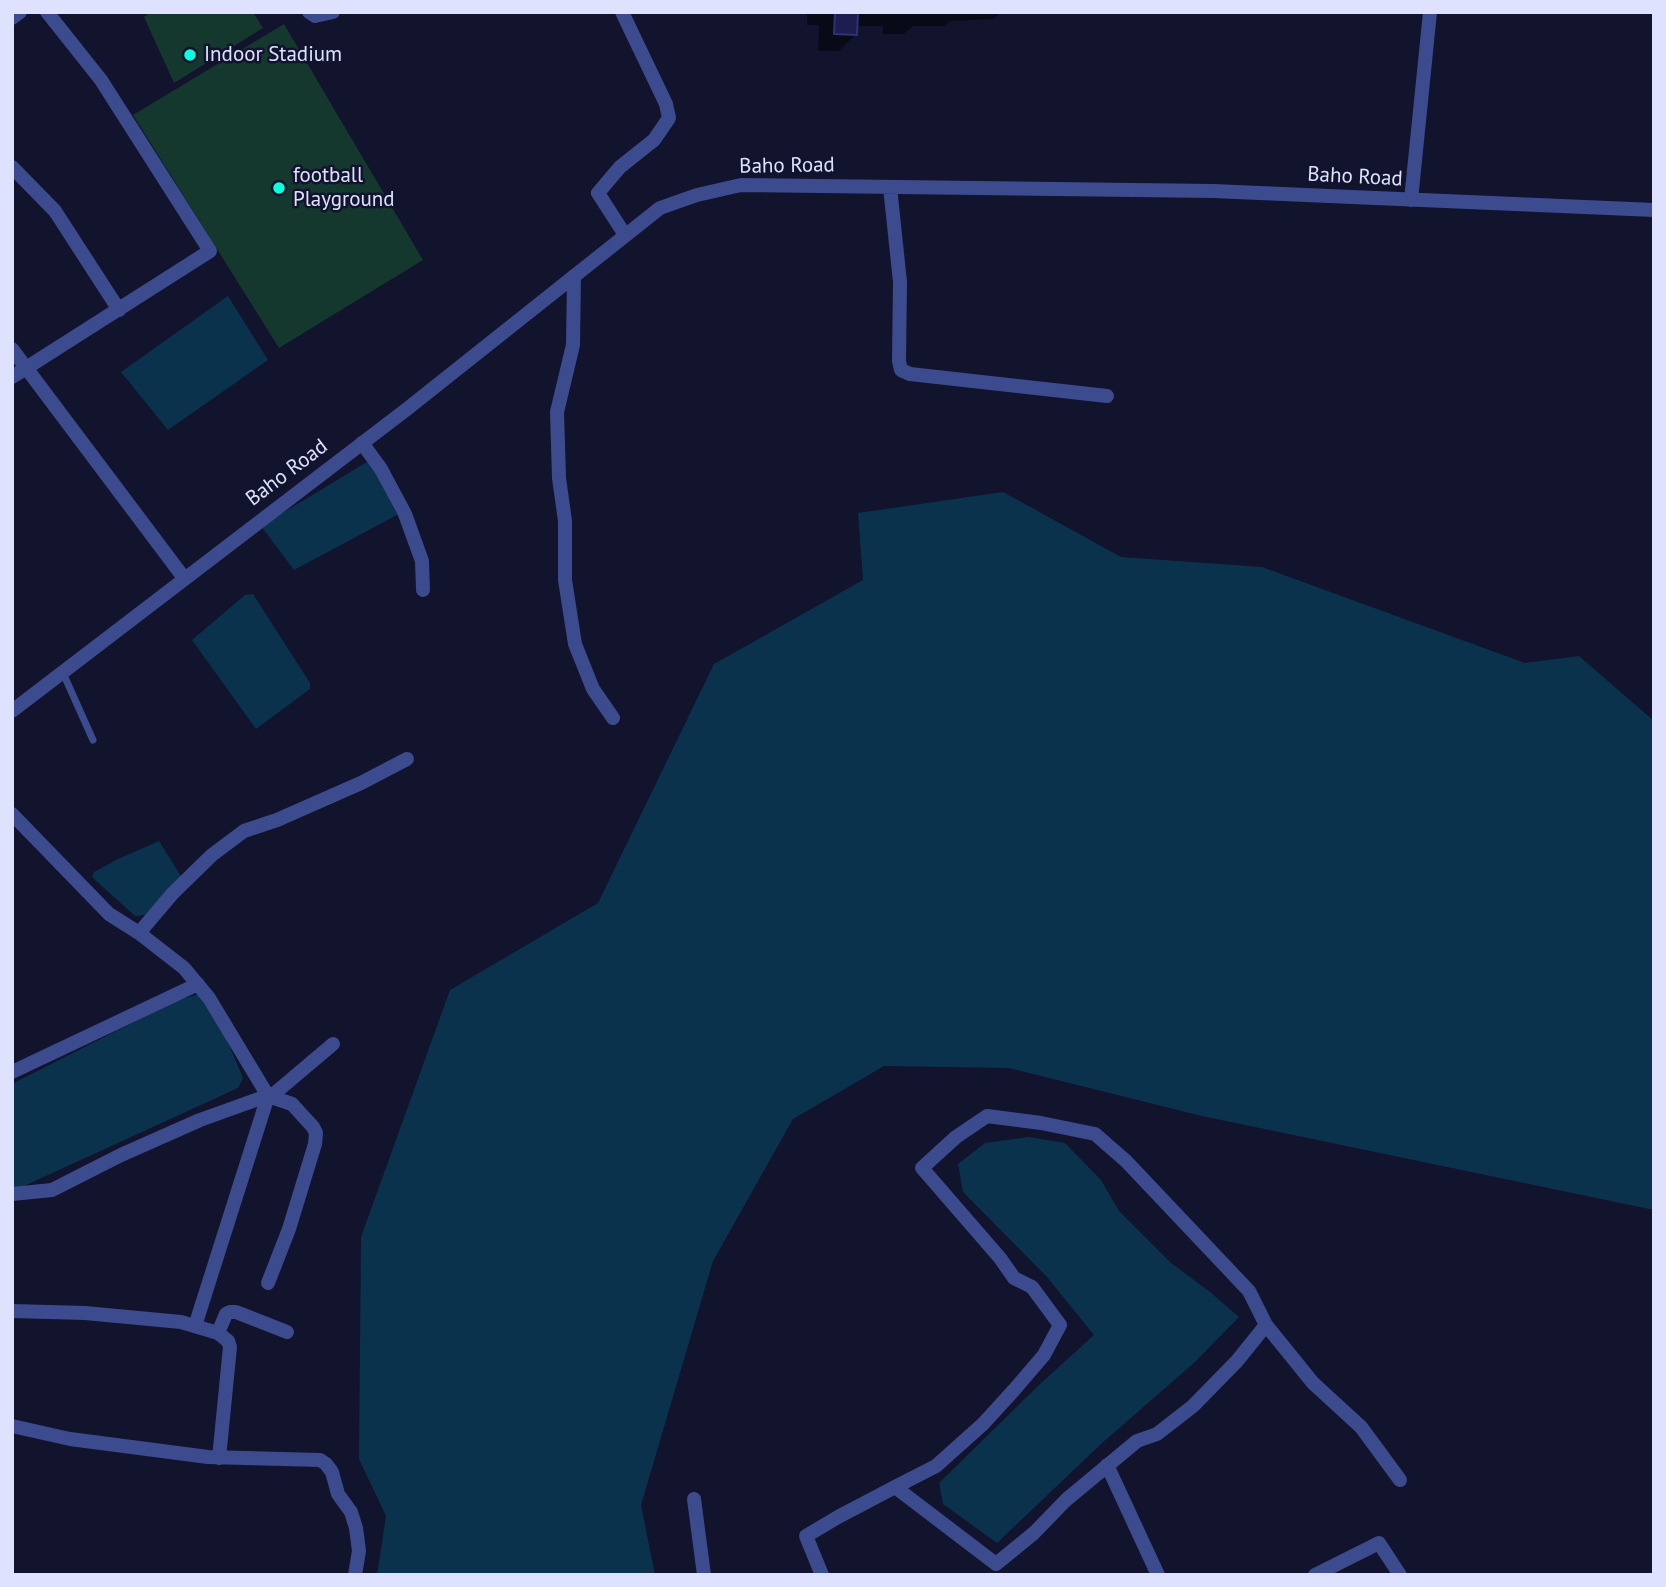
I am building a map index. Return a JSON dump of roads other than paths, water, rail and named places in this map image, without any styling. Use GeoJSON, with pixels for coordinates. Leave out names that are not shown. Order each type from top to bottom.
{"type":"FeatureCollection","features":[{"type":"Feature","properties":{"kind":"street"},"geometry":{"type":"LineString","coordinates":[[12,18],[20,12]]}},
{"type":"Feature","properties":{"kind":"street"},"geometry":{"type":"LineString","coordinates":[[12,377],[210,251],[101,80],[47,12]]}},
{"type":"Feature","properties":{"kind":"street"},"geometry":{"type":"LineString","coordinates":[[309,12],[315,16],[333,12]]}},
{"type":"Feature","properties":{"kind":"street"},"geometry":{"type":"LineString","coordinates":[[622,12],[666,104],[670,118],[654,140],[620,167],[598,193],[625,235]]}},
{"type":"Feature","properties":{"kind":"street"},"geometry":{"type":"LineString","coordinates":[[1410,200],[1430,12]]}},
{"type":"Feature","properties":{"kind":"street"},"geometry":{"type":"LineString","coordinates":[[12,167],[55,211],[119,310]]}},
{"type":"Feature","properties":{"kind":"street","name":"Baho Road"},"geometry":{"type":"LineString","coordinates":[[12,711],[362,443],[660,208],[697,195],[741,185],[1213,191],[1654,210]]}},
{"type":"Feature","properties":{"kind":"street"},"geometry":{"type":"LineString","coordinates":[[890,187],[900,282],[901,370],[910,374],[1107,396]]}},
{"type":"Feature","properties":{"kind":"street"},"geometry":{"type":"LineString","coordinates":[[574,276],[573,345],[557,412],[559,478],[565,522],[565,580],[575,644],[593,689],[613,718]]}},
{"type":"Feature","properties":{"kind":"street"},"geometry":{"type":"LineString","coordinates":[[12,349],[184,578]]}},
{"type":"Feature","properties":{"kind":"street"},"geometry":{"type":"LineString","coordinates":[[362,443],[381,469],[405,514],[422,561],[423,590]]}},
{"type":"Feature","properties":{"kind":"street"},"geometry":{"type":"LineString","coordinates":[[139,933],[173,893],[212,855],[244,831],[289,815],[407,759]]}},
{"type":"Feature","properties":{"kind":"street"},"geometry":{"type":"LineString","coordinates":[[12,814],[109,914],[139,933],[184,968],[209,998],[268,1096],[292,1104],[313,1127],[316,1133],[289,1229],[268,1283]]}},
{"type":"Feature","properties":{"kind":"street"},"geometry":{"type":"LineString","coordinates":[[12,1072],[198,984]]}},
{"type":"Feature","properties":{"kind":"street"},"geometry":{"type":"LineString","coordinates":[[12,1194],[52,1190],[189,1125],[275,1093],[333,1044]]}},
{"type":"Feature","properties":{"kind":"street"},"geometry":{"type":"LineString","coordinates":[[195,1326],[268,1096]]}},
{"type":"Feature","properties":{"kind":"street"},"geometry":{"type":"LineString","coordinates":[[822,1575],[806,1536],[936,1466],[983,1424],[1044,1354],[1060,1325],[1032,1287],[1014,1278],[922,1168],[956,1137],[987,1116],[1095,1134],[1126,1161],[1249,1291],[1266,1325],[1313,1383],[1361,1427],[1400,1480]]}},
{"type":"Feature","properties":{"kind":"street"},"geometry":{"type":"LineString","coordinates":[[12,1311],[85,1313],[181,1322],[218,1333],[228,1341],[230,1358],[219,1458]]}},
{"type":"Feature","properties":{"kind":"street"},"geometry":{"type":"LineString","coordinates":[[218,1333],[226,1314],[230,1312],[287,1332]]}},
{"type":"Feature","properties":{"kind":"street"},"geometry":{"type":"LineString","coordinates":[[895,1487],[996,1564],[1034,1533],[1066,1500],[1107,1465],[1137,1441],[1157,1433],[1193,1406],[1237,1361],[1266,1325]]}},
{"type":"Feature","properties":{"kind":"street"},"geometry":{"type":"LineString","coordinates":[[12,1426],[70,1439],[219,1458],[320,1460],[332,1472],[338,1494],[351,1513],[356,1528],[359,1551],[355,1575]]}},
{"type":"Feature","properties":{"kind":"street"},"geometry":{"type":"LineString","coordinates":[[1107,1465],[1158,1575]]}},
{"type":"Feature","properties":{"kind":"street"},"geometry":{"type":"LineString","coordinates":[[694,1499],[704,1575]]}},
{"type":"Feature","properties":{"kind":"street"},"geometry":{"type":"LineString","coordinates":[[1315,1575],[1379,1543],[1400,1575]]}},
{"type":"Feature","properties":{"kind":"lane"},"geometry":{"type":"LineString","coordinates":[[62,672],[93,740]]}},
{"type":"Feature","properties":{"kind":"water"},"geometry":{"type":"Polygon","coordinates":[[[228,296],[268,360],[168,430],[121,372],[228,296]]]}},
{"type":"Feature","properties":{"kind":"water"},"geometry":{"type":"Polygon","coordinates":[[[367,462],[376,473],[397,515],[294,570],[261,526],[367,462]]]}},
{"type":"Feature","properties":{"kind":"water"},"geometry":{"type":"Polygon","coordinates":[[[1003,492],[1121,557],[1262,567],[1525,663],[1579,656],[1654,721],[1654,1210],[1202,1116],[1009,1068],[884,1066],[793,1119],[713,1261],[641,1505],[655,1575],[377,1575],[386,1516],[359,1459],[361,1237],[450,990],[598,903],[714,664],[863,580],[858,513],[1003,492]]]}},
{"type":"Feature","properties":{"kind":"water"},"geometry":{"type":"Polygon","coordinates":[[[253,594],[310,683],[310,689],[256,729],[192,640],[245,595],[253,594]]]}},
{"type":"Feature","properties":{"kind":"water"},"geometry":{"type":"Polygon","coordinates":[[[159,841],[182,878],[145,915],[135,916],[92,877],[94,872],[118,859],[159,841]]]}},
{"type":"Feature","properties":{"kind":"water"},"geometry":{"type":"Polygon","coordinates":[[[199,994],[209,998],[243,1078],[238,1088],[12,1190],[12,1084],[175,1001],[199,994]]]}},
{"type":"Feature","properties":{"kind":"water"},"geometry":{"type":"Polygon","coordinates":[[[1029,1137],[1065,1143],[1101,1180],[1119,1211],[1171,1263],[1239,1317],[1195,1362],[1101,1444],[997,1543],[943,1504],[939,1483],[1094,1335],[1047,1277],[963,1192],[958,1164],[985,1143],[1029,1137]]]}},
{"type":"Feature","properties":{"kind":"place","name":"Indoor Stadium"},"geometry":{"type":"Point","coordinates":[190,55]}},
{"type":"Feature","properties":{"kind":"place","name":"football Playground"},"geometry":{"type":"Point","coordinates":[279,188]}}]}
